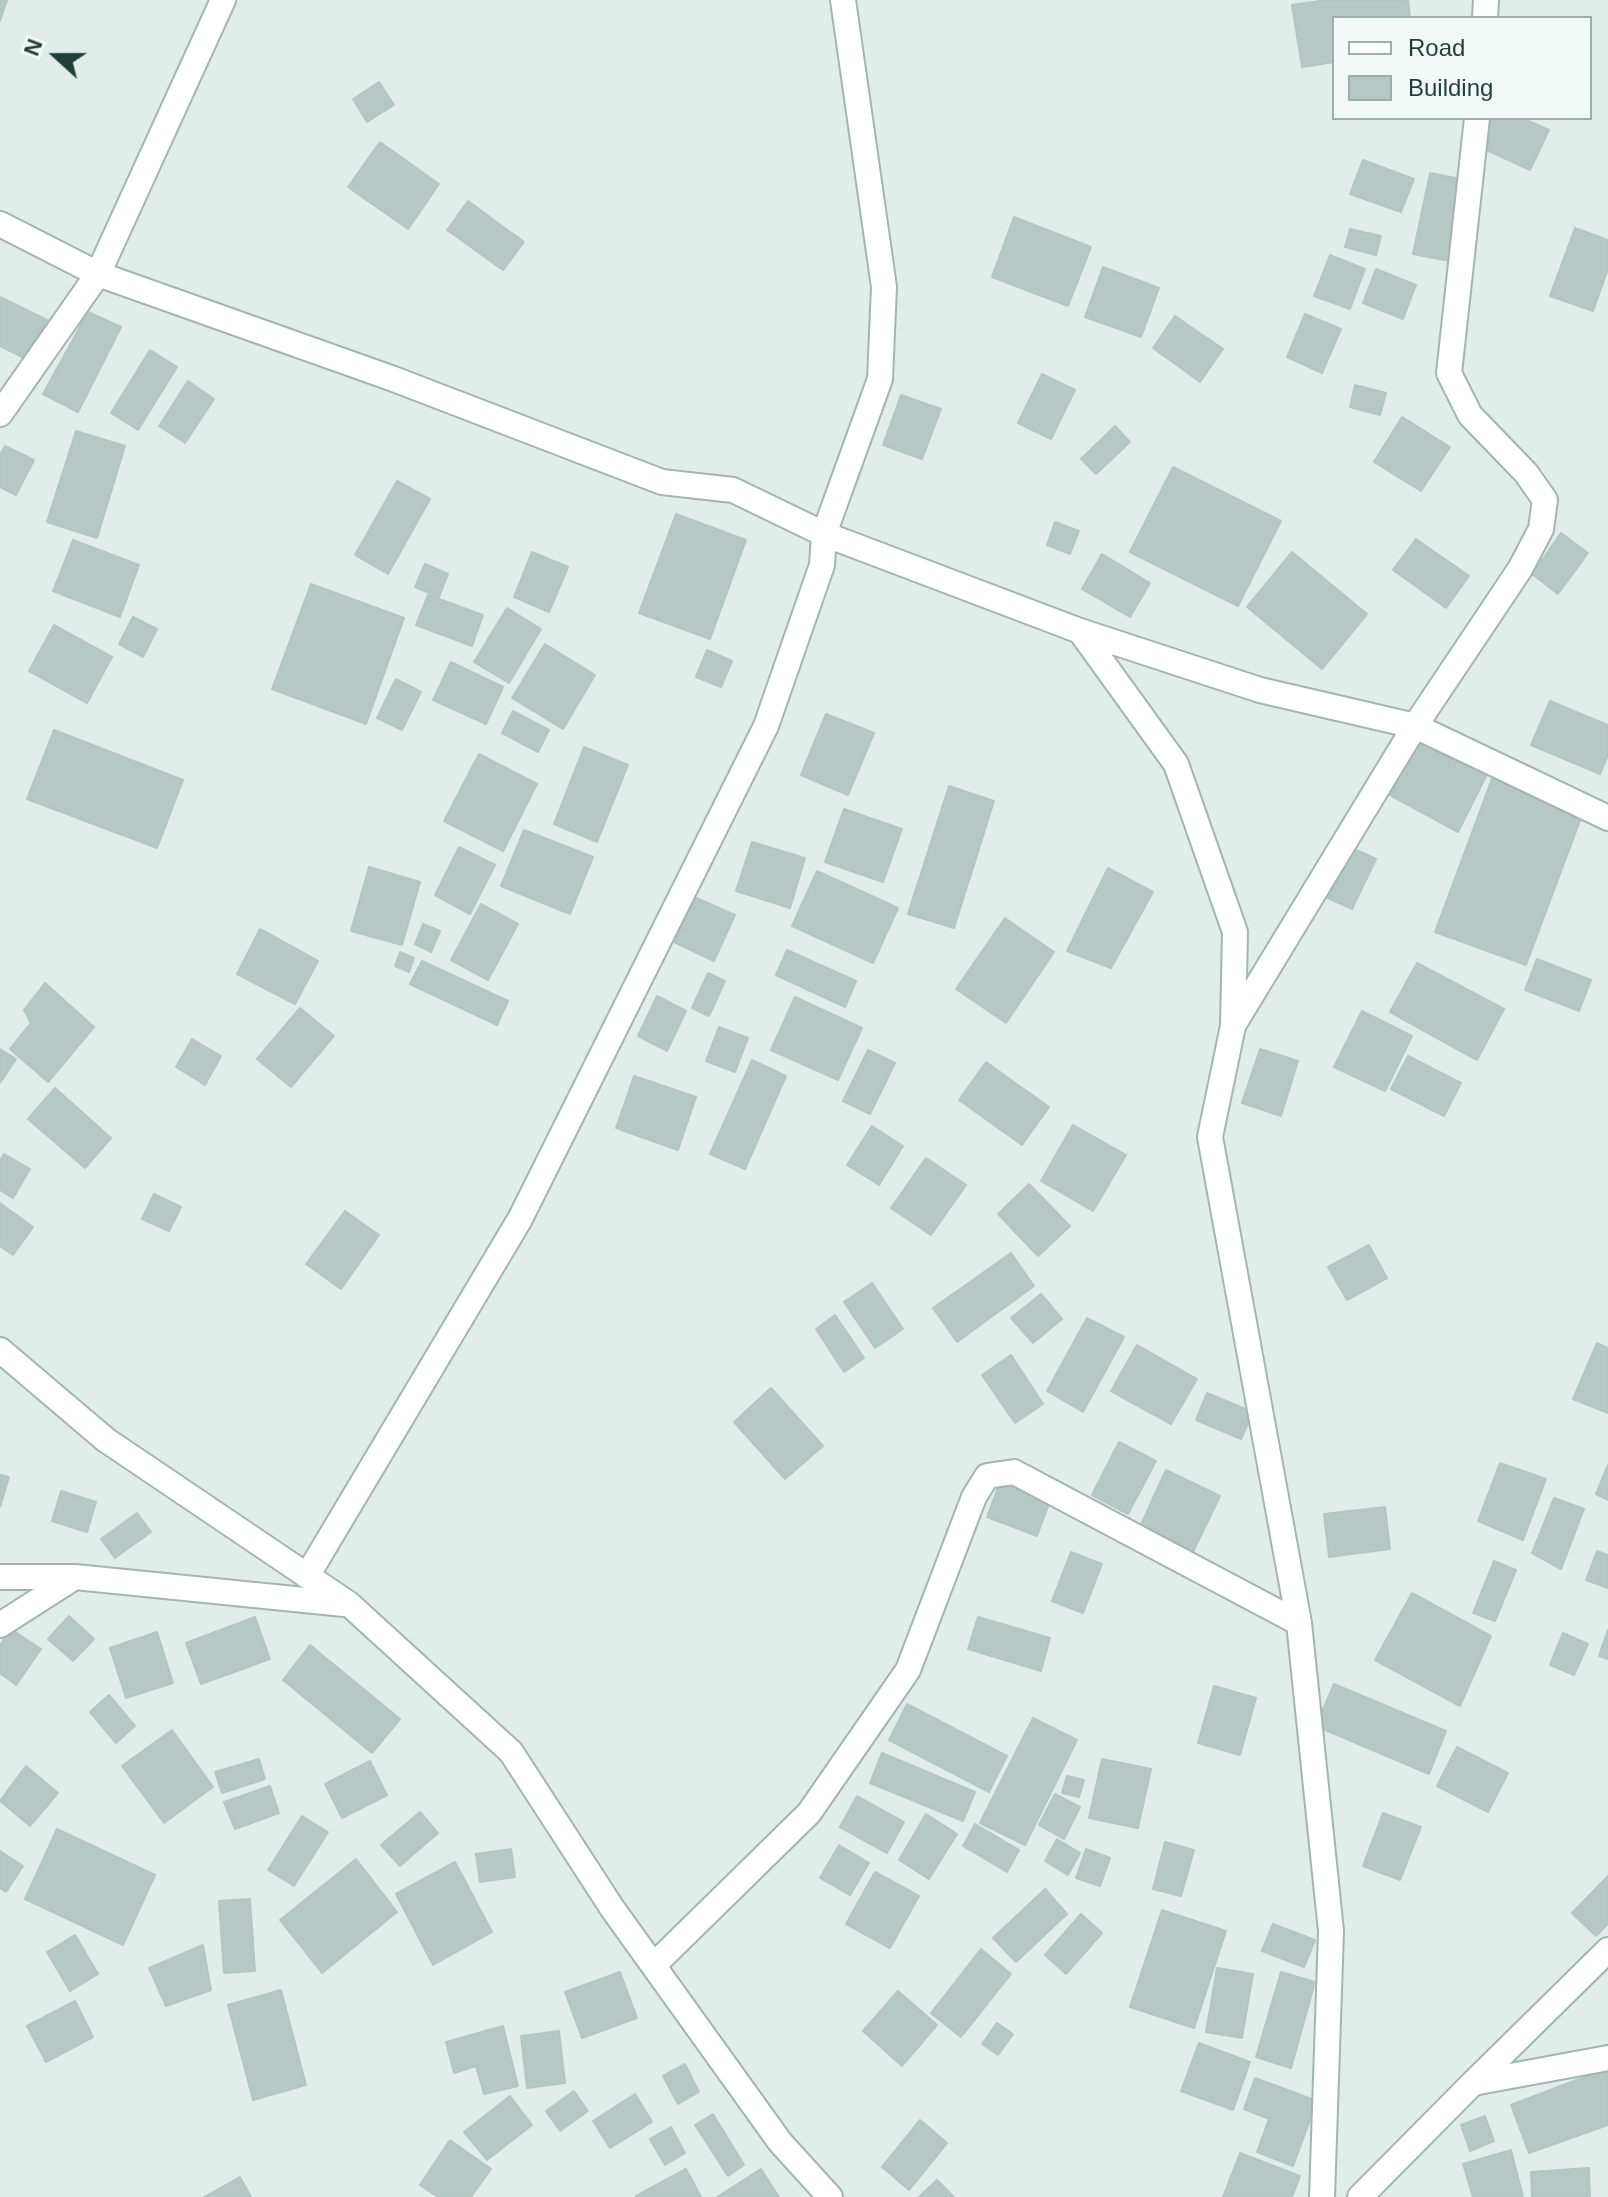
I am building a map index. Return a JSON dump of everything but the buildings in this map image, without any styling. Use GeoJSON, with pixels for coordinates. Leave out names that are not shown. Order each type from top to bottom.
{"type":"FeatureCollection","features":[{"type":"Feature","properties":{"kind":"street"},"geometry":{"type":"LineString","coordinates":[[0,414],[98,274],[223,0]]}},
{"type":"Feature","properties":{"kind":"street"},"geometry":{"type":"LineString","coordinates":[[307,1576],[520,1219],[766,726],[822,565],[824,534],[880,379],[884,287],[843,0]]}},
{"type":"Feature","properties":{"kind":"street"},"geometry":{"type":"LineString","coordinates":[[1233,1026],[1415,726],[1520,569],[1541,529],[1545,500],[1526,473],[1470,415],[1449,373],[1477,120]]}},
{"type":"Feature","properties":{"kind":"street"},"geometry":{"type":"LineString","coordinates":[[0,224],[98,274],[391,378],[662,482],[733,490],[824,534],[1080,631],[1260,690],[1415,726],[1608,818]]}},
{"type":"Feature","properties":{"kind":"street"},"geometry":{"type":"LineString","coordinates":[[1080,631],[1176,764],[1235,932],[1233,1026],[1210,1137],[1299,1623],[1331,1931],[1322,2197]]}},
{"type":"Feature","properties":{"kind":"street"},"geometry":{"type":"LineString","coordinates":[[0,1350],[106,1440],[349,1604],[511,1752],[612,1908],[780,2142],[830,2197]]}},
{"type":"Feature","properties":{"kind":"street"},"geometry":{"type":"LineString","coordinates":[[654,1965],[809,1813],[908,1670],[974,1497],[987,1476],[1014,1472],[1299,1623]]}},
{"type":"Feature","properties":{"kind":"street"},"geometry":{"type":"LineString","coordinates":[[0,1577],[75,1577],[349,1604]]}},
{"type":"Feature","properties":{"kind":"street"},"geometry":{"type":"LineString","coordinates":[[0,1625],[75,1577]]}},
{"type":"Feature","properties":{"kind":"street"},"geometry":{"type":"LineString","coordinates":[[1360,2197],[1608,1950]]}},
{"type":"Feature","properties":{"kind":"street"},"geometry":{"type":"LineString","coordinates":[[1473,2083],[1608,2058]]}}]}
